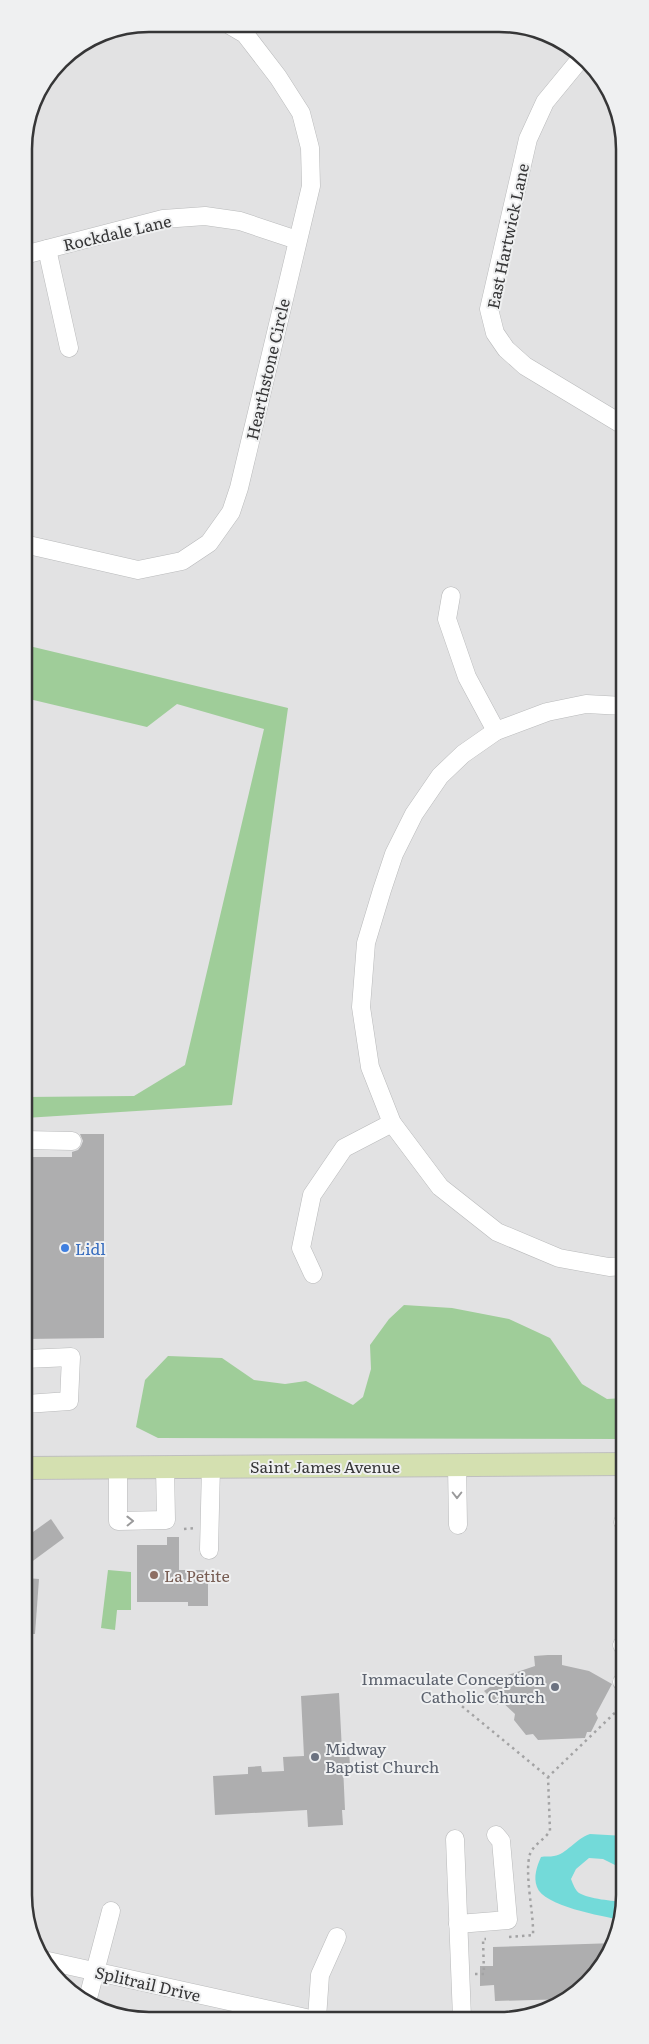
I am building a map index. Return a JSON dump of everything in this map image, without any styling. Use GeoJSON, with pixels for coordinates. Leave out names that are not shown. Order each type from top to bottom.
{"type":"FeatureCollection","features":[{"type":"Feature","properties":{"kind":"main road","name":"Saint James Avenue"},"geometry":{"type":"LineString","coordinates":[[32,1468],[616,1464]]}},
{"type":"Feature","properties":{"kind":"street","name":"Hearthstone Circle"},"geometry":{"type":"LineString","coordinates":[[33,546],[138,570],[182,561],[209,543],[231,512],[239,488],[311,186],[310,148],[301,113],[278,77],[242,32]]}},
{"type":"Feature","properties":{"kind":"street","name":"East Hartwick Lane"},"geometry":{"type":"LineString","coordinates":[[577,63],[545,102],[528,139],[489,309],[495,333],[506,349],[525,366],[616,421]]}},
{"type":"Feature","properties":{"kind":"street","name":"Rockdale Lane"},"geometry":{"type":"LineString","coordinates":[[33,253],[163,218],[205,216],[240,221],[297,240]]}},
{"type":"Feature","properties":{"kind":"street"},"geometry":{"type":"LineString","coordinates":[[47,249],[69,348]]}},
{"type":"Feature","properties":{"kind":"street"},"geometry":{"type":"LineString","coordinates":[[451,596],[447,620],[466,677],[496,731]]}},
{"type":"Feature","properties":{"kind":"street"},"geometry":{"type":"LineString","coordinates":[[616,706],[586,704],[556,710],[496,731],[463,754],[440,776],[414,814],[394,854],[366,943],[361,1007],[370,1067],[392,1123],[440,1187],[497,1232],[559,1258],[608,1267],[616,1266]]}},
{"type":"Feature","properties":{"kind":"street"},"geometry":{"type":"LineString","coordinates":[[313,1274],[301,1248],[312,1195],[344,1148],[392,1123]]}},
{"type":"Feature","properties":{"kind":"street"},"geometry":{"type":"LineString","coordinates":[[32,1140],[72,1141]]}},
{"type":"Feature","properties":{"kind":"street"},"geometry":{"type":"LineString","coordinates":[[32,1359],[71,1357],[70,1401],[32,1404]]}},
{"type":"Feature","properties":{"kind":"street"},"geometry":{"type":"LineString","coordinates":[[457,1465],[458,1525]]}},
{"type":"Feature","properties":{"kind":"street"},"geometry":{"type":"LineString","coordinates":[[209,1550],[211,1466]]}},
{"type":"Feature","properties":{"kind":"street"},"geometry":{"type":"LineString","coordinates":[[118,1467],[118,1521],[147,1521],[166,1520],[165,1467]]}},
{"type":"Feature","properties":{"kind":"street"},"geometry":{"type":"LineString","coordinates":[[458,1924],[508,1920],[501,1840],[496,1835]]}},
{"type":"Feature","properties":{"kind":"street"},"geometry":{"type":"LineString","coordinates":[[455,1839],[462,2012]]}},
{"type":"Feature","properties":{"kind":"street"},"geometry":{"type":"LineString","coordinates":[[89,1994],[111,1910]]}},
{"type":"Feature","properties":{"kind":"street"},"geometry":{"type":"LineString","coordinates":[[317,2012],[320,1976],[337,1937]]}},
{"type":"Feature","properties":{"kind":"street","name":"Splitrail Drive"},"geometry":{"type":"LineString","coordinates":[[54,1961],[279,2012]]}},
{"type":"Feature","properties":{"kind":"path"},"geometry":{"type":"LineString","coordinates":[[452,1698],[548,1777],[616,1712]]}},
{"type":"Feature","properties":{"kind":"green space"},"geometry":{"type":"Polygon","coordinates":[[[33,647],[288,708],[232,1105],[32,1118],[32,1097],[134,1096],[185,1065],[264,729],[177,704],[147,727],[33,700],[33,647]]]}},
{"type":"Feature","properties":{"kind":"green space"},"geometry":{"type":"Polygon","coordinates":[[[404,1305],[452,1308],[509,1319],[550,1338],[582,1384],[607,1399],[616,1398],[616,1439],[158,1438],[136,1427],[145,1380],[168,1356],[222,1358],[254,1380],[285,1384],[306,1381],[353,1405],[363,1397],[371,1369],[370,1345],[389,1319],[404,1305]]]}},
{"type":"Feature","properties":{"kind":"green space"},"geometry":{"type":"Polygon","coordinates":[[[108,1570],[131,1572],[131,1610],[117,1610],[115,1630],[101,1628],[108,1570]]]}},
{"type":"Feature","properties":{"kind":"water"},"geometry":{"type":"Polygon","coordinates":[[[590,1834],[616,1835],[616,1866],[603,1859],[589,1858],[576,1869],[571,1879],[576,1890],[583,1895],[616,1901],[614,1918],[561,1905],[542,1894],[537,1887],[535,1875],[541,1857],[559,1855],[590,1834]]]}},
{"type":"Feature","properties":{"kind":"building","name":"Lidl"},"geometry":{"type":"Polygon","coordinates":[[[80,1134],[104,1134],[104,1338],[32,1339],[32,1157],[72,1157],[72,1152],[78,1150],[83,1141],[80,1134]]]}},
{"type":"Feature","properties":{"kind":"building"},"geometry":{"type":"Polygon","coordinates":[[[51,1519],[64,1538],[32,1561],[32,1533],[51,1519]]]}},
{"type":"Feature","properties":{"kind":"building"},"geometry":{"type":"Polygon","coordinates":[[[167,1537],[179,1537],[179,1570],[208,1570],[208,1606],[188,1606],[188,1602],[137,1602],[137,1545],[167,1545],[167,1537]]]}},
{"type":"Feature","properties":{"kind":"building"},"geometry":{"type":"Polygon","coordinates":[[[32,1578],[39,1579],[35,1634],[32,1634],[32,1578]]]}},
{"type":"Feature","properties":{"kind":"building"},"geometry":{"type":"Polygon","coordinates":[[[562,1655],[562,1665],[589,1671],[612,1684],[596,1714],[598,1718],[591,1732],[587,1732],[585,1738],[538,1740],[533,1734],[526,1735],[514,1720],[515,1714],[501,1701],[498,1705],[484,1691],[508,1675],[535,1666],[534,1656],[562,1655]]]}},
{"type":"Feature","properties":{"kind":"building"},"geometry":{"type":"Polygon","coordinates":[[[339,1693],[342,1751],[349,1751],[350,1766],[343,1766],[345,1810],[342,1810],[343,1825],[308,1827],[307,1810],[215,1815],[213,1776],[248,1774],[248,1767],[261,1766],[262,1772],[284,1771],[283,1757],[304,1756],[301,1696],[339,1693]]]}},
{"type":"Feature","properties":{"kind":"building"},"geometry":{"type":"Polygon","coordinates":[[[606,1943],[588,1972],[571,1987],[551,1999],[495,2001],[494,1985],[480,1986],[480,1966],[493,1966],[493,1947],[606,1943]]]}},
{"type":"Feature","properties":{"kind":"place","name":"Lidl"},"geometry":{"type":"Point","coordinates":[65,1248]}},
{"type":"Feature","properties":{"kind":"place","name":"La Petite"},"geometry":{"type":"Point","coordinates":[154,1575]}},
{"type":"Feature","properties":{"kind":"place","name":"Immaculate Conception Catholic Church"},"geometry":{"type":"Point","coordinates":[555,1687]}},
{"type":"Feature","properties":{"kind":"place","name":"Midway Baptist Church"},"geometry":{"type":"Point","coordinates":[315,1757]}}]}
